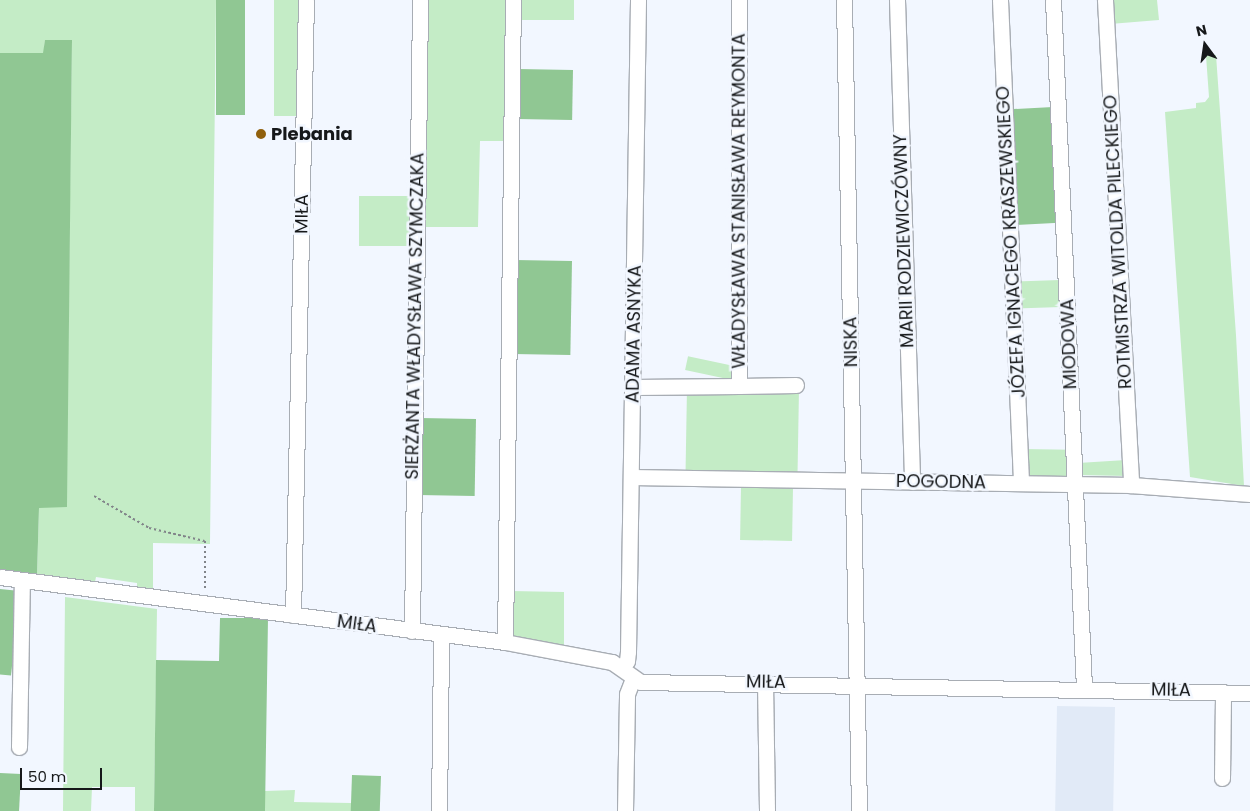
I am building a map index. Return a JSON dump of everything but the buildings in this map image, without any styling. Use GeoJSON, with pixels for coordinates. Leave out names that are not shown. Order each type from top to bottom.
{"type":"FeatureCollection","features":[{"type":"Feature","properties":{"kind":"street","name":"MIŁA"},"geometry":{"type":"LineString","coordinates":[[294,615],[306,0]]}},
{"type":"Feature","properties":{"kind":"street","name":"SIERŻANTA WŁADYSŁAWA SZYMCZAKA"},"geometry":{"type":"LineString","coordinates":[[412,631],[420,0]]}},
{"type":"Feature","properties":{"kind":"street"},"geometry":{"type":"LineString","coordinates":[[505,642],[513,0]]}},
{"type":"Feature","properties":{"kind":"street","name":"ADAMA ASNYKA"},"geometry":{"type":"LineString","coordinates":[[623,666],[627,661],[628,652],[638,0]]}},
{"type":"Feature","properties":{"kind":"street","name":"WŁADYSŁAWA STANISŁAWA REYMONTA"},"geometry":{"type":"LineString","coordinates":[[633,387],[739,386],[739,0]]}},
{"type":"Feature","properties":{"kind":"street","name":"NISKA"},"geometry":{"type":"LineString","coordinates":[[844,0],[859,811]]}},
{"type":"Feature","properties":{"kind":"street","name":"MARII RODZIEWICZÓWNY"},"geometry":{"type":"LineString","coordinates":[[897,0],[912,482]]}},
{"type":"Feature","properties":{"kind":"street","name":"JÓZEFA IGNACEGO KRASZEWSKIEGO"},"geometry":{"type":"LineString","coordinates":[[1000,0],[1022,483]]}},
{"type":"Feature","properties":{"kind":"street","name":"MIODOWA"},"geometry":{"type":"LineString","coordinates":[[1053,0],[1084,688]]}},
{"type":"Feature","properties":{"kind":"street","name":"ROTMISTRZA WITOLDA PILECKIEGO"},"geometry":{"type":"LineString","coordinates":[[1105,0],[1132,485]]}},
{"type":"Feature","properties":{"kind":"street"},"geometry":{"type":"LineString","coordinates":[[739,386],[796,385]]}},
{"type":"Feature","properties":{"kind":"street","name":"POGODNA"},"geometry":{"type":"LineString","coordinates":[[631,477],[1132,485],[1250,494]]}},
{"type":"Feature","properties":{"kind":"street","name":"MIŁA"},"geometry":{"type":"LineString","coordinates":[[0,577],[505,642],[623,666]]}},
{"type":"Feature","properties":{"kind":"street"},"geometry":{"type":"LineString","coordinates":[[19,747],[22,580]]}},
{"type":"Feature","properties":{"kind":"street"},"geometry":{"type":"LineString","coordinates":[[439,811],[441,635]]}},
{"type":"Feature","properties":{"kind":"street"},"geometry":{"type":"LineString","coordinates":[[623,666],[633,678],[627,694],[625,811]]}},
{"type":"Feature","properties":{"kind":"street","name":"MIŁA"},"geometry":{"type":"LineString","coordinates":[[633,678],[641,682],[765,682],[1250,692]]}},
{"type":"Feature","properties":{"kind":"street"},"geometry":{"type":"LineString","coordinates":[[765,682],[767,811]]}},
{"type":"Feature","properties":{"kind":"street"},"geometry":{"type":"LineString","coordinates":[[1222,778],[1223,692]]}},
{"type":"Feature","properties":{"kind":"path"},"geometry":{"type":"LineString","coordinates":[[94,496],[149,528],[205,541],[205,603]]}},
{"type":"Feature","properties":{"kind":"shaded area"},"geometry":{"type":"Polygon","coordinates":[[[1057,706],[1115,707],[1113,811],[1055,811],[1057,706]]]}},
{"type":"Feature","properties":{"kind":"green space"},"geometry":{"type":"Polygon","coordinates":[[[0,0],[216,0],[210,544],[153,543],[153,591],[137,588],[137,583],[96,577],[95,582],[37,575],[39,507],[66,507],[72,41],[45,40],[44,53],[0,53],[0,0]]]}},
{"type":"Feature","properties":{"kind":"green space"},"geometry":{"type":"Polygon","coordinates":[[[216,0],[245,0],[245,115],[216,115],[216,0]]]}},
{"type":"Feature","properties":{"kind":"green space"},"geometry":{"type":"Polygon","coordinates":[[[274,0],[301,0],[301,116],[274,116],[274,0]]]}},
{"type":"Feature","properties":{"kind":"green space"},"geometry":{"type":"Polygon","coordinates":[[[425,0],[509,0],[508,141],[480,141],[478,227],[421,227],[425,0]]]}},
{"type":"Feature","properties":{"kind":"green space"},"geometry":{"type":"Polygon","coordinates":[[[519,0],[574,0],[574,20],[519,20],[519,0]]]}},
{"type":"Feature","properties":{"kind":"green space"},"geometry":{"type":"Polygon","coordinates":[[[1109,0],[1157,0],[1159,20],[1110,24],[1109,0]]]}},
{"type":"Feature","properties":{"kind":"green space"},"geometry":{"type":"Polygon","coordinates":[[[45,40],[72,40],[67,507],[39,508],[37,575],[0,571],[0,53],[43,53],[45,40]]]}},
{"type":"Feature","properties":{"kind":"green space"},"geometry":{"type":"Polygon","coordinates":[[[1216,55],[1236,335],[1244,486],[1190,477],[1165,112],[1196,108],[1196,103],[1205,102],[1209,97],[1206,56],[1216,55]]]}},
{"type":"Feature","properties":{"kind":"green space"},"geometry":{"type":"Polygon","coordinates":[[[518,69],[573,70],[572,120],[517,119],[518,69]]]}},
{"type":"Feature","properties":{"kind":"green space"},"geometry":{"type":"Polygon","coordinates":[[[1053,107],[1059,223],[1014,225],[1008,109],[1053,107]]]}},
{"type":"Feature","properties":{"kind":"green space"},"geometry":{"type":"Polygon","coordinates":[[[359,196],[413,196],[413,246],[359,246],[359,196]]]}},
{"type":"Feature","properties":{"kind":"green space"},"geometry":{"type":"Polygon","coordinates":[[[515,260],[572,261],[570,355],[513,354],[515,260]]]}},
{"type":"Feature","properties":{"kind":"green space"},"geometry":{"type":"Polygon","coordinates":[[[1060,280],[1061,307],[1016,309],[1015,282],[1060,280]]]}},
{"type":"Feature","properties":{"kind":"green space"},"geometry":{"type":"Polygon","coordinates":[[[688,356],[734,366],[731,380],[685,370],[688,356]]]}},
{"type":"Feature","properties":{"kind":"green space"},"geometry":{"type":"Polygon","coordinates":[[[687,388],[799,390],[798,472],[686,470],[687,388]]]}},
{"type":"Feature","properties":{"kind":"green space"},"geometry":{"type":"Polygon","coordinates":[[[420,418],[476,419],[475,496],[419,495],[420,418]]]}},
{"type":"Feature","properties":{"kind":"green space"},"geometry":{"type":"Polygon","coordinates":[[[1023,449],[1071,450],[1071,477],[1023,476],[1023,449]]]}},
{"type":"Feature","properties":{"kind":"green space"},"geometry":{"type":"Polygon","coordinates":[[[1126,460],[1127,476],[1079,475],[1078,463],[1126,460]]]}},
{"type":"Feature","properties":{"kind":"green space"},"geometry":{"type":"Polygon","coordinates":[[[741,487],[793,488],[792,541],[740,540],[741,487]]]}},
{"type":"Feature","properties":{"kind":"green space"},"geometry":{"type":"Polygon","coordinates":[[[0,589],[20,591],[11,676],[0,674],[0,589]]]}},
{"type":"Feature","properties":{"kind":"green space"},"geometry":{"type":"Polygon","coordinates":[[[511,591],[564,592],[564,647],[514,637],[510,632],[511,591]]]}},
{"type":"Feature","properties":{"kind":"green space"},"geometry":{"type":"Polygon","coordinates":[[[65,597],[157,609],[154,811],[135,811],[135,787],[92,787],[91,811],[63,811],[65,597]]]}},
{"type":"Feature","properties":{"kind":"green space"},"geometry":{"type":"Polygon","coordinates":[[[220,618],[268,618],[265,811],[154,811],[156,660],[219,661],[220,618]]]}},
{"type":"Feature","properties":{"kind":"green space"},"geometry":{"type":"Polygon","coordinates":[[[0,773],[21,774],[19,811],[0,811],[0,773]]]}},
{"type":"Feature","properties":{"kind":"green space"},"geometry":{"type":"Polygon","coordinates":[[[352,775],[381,776],[380,811],[351,811],[352,775]]]}},
{"type":"Feature","properties":{"kind":"green space"},"geometry":{"type":"Polygon","coordinates":[[[295,790],[294,802],[351,803],[351,811],[265,811],[265,791],[295,790]]]}},
{"type":"Feature","properties":{"kind":"place","name":"Plebania"},"geometry":{"type":"Point","coordinates":[261,134]}}]}
